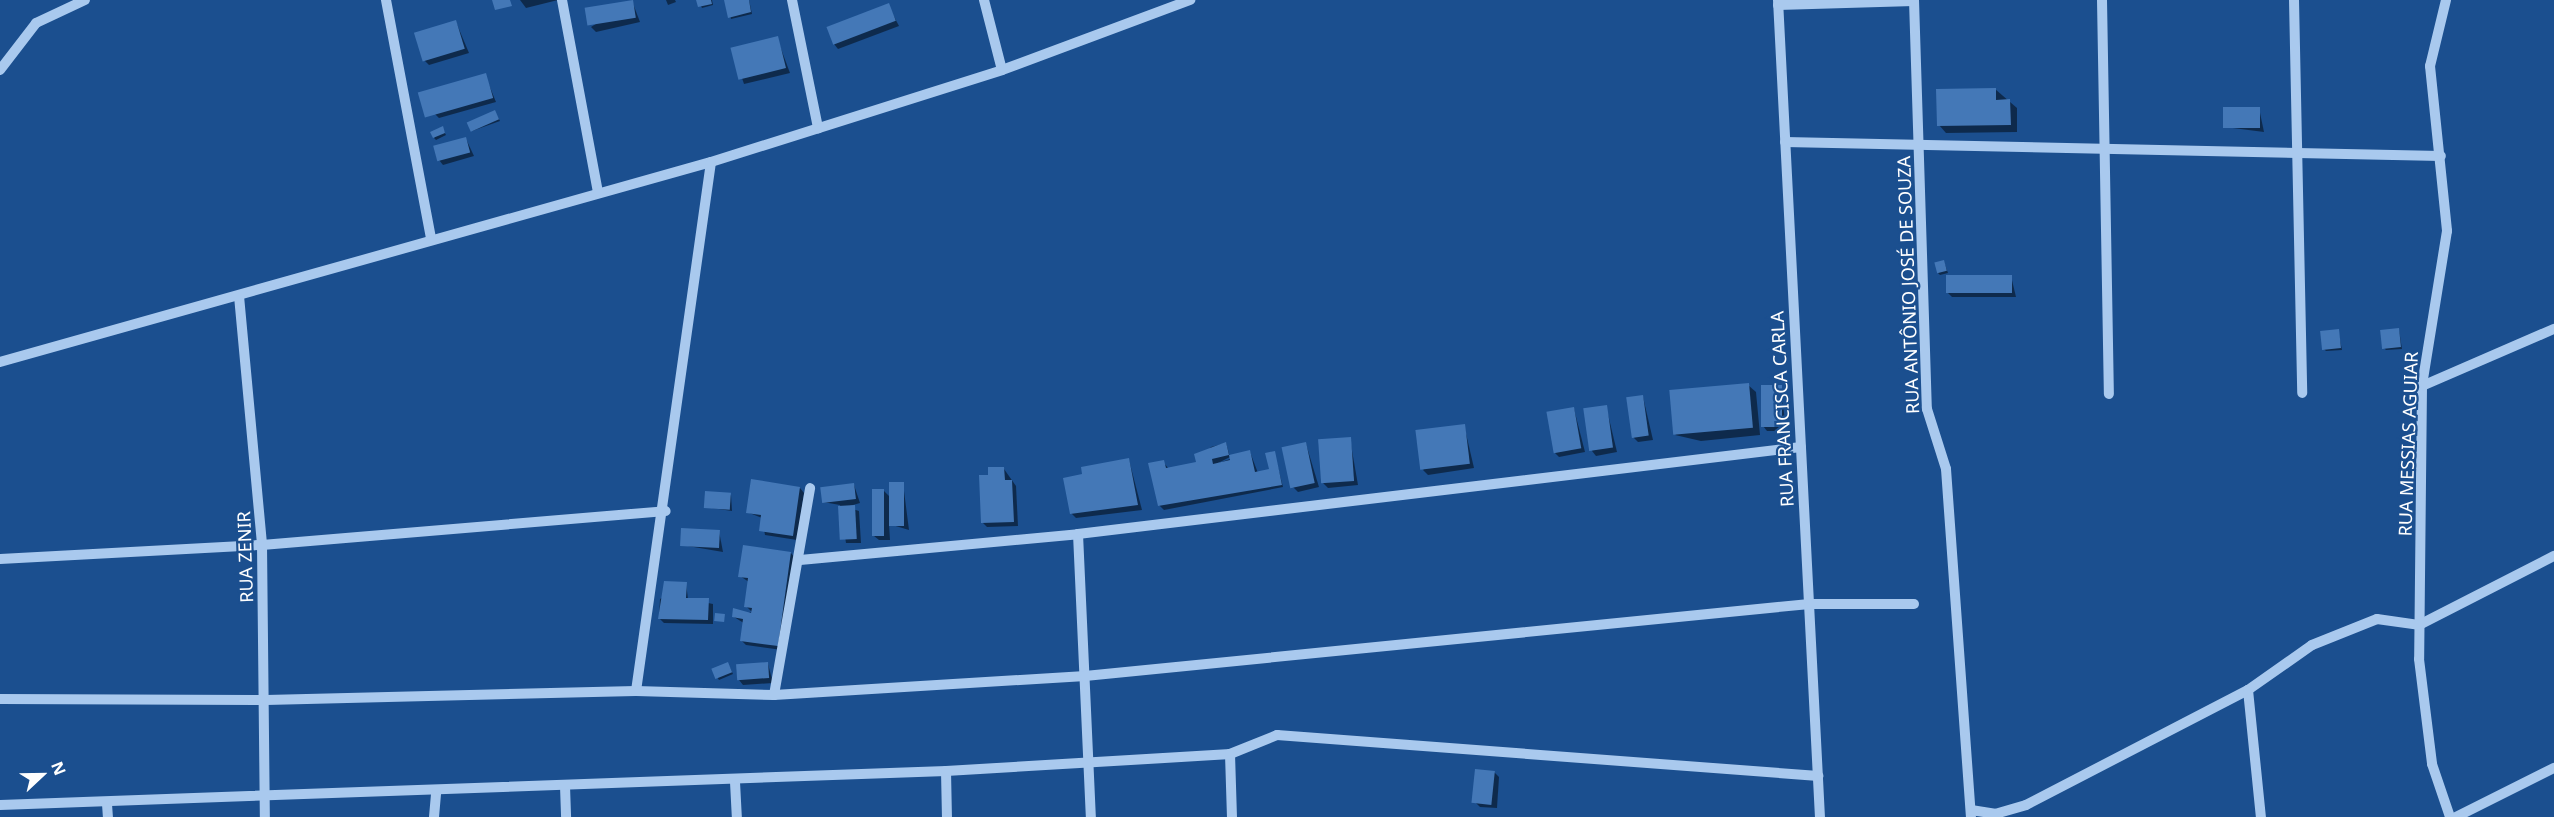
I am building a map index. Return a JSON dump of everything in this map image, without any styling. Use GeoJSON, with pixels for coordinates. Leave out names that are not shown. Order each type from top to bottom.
{"type":"FeatureCollection","features":[{"type":"Feature","properties":{"kind":"street"},"geometry":{"type":"LineString","coordinates":[[0,70],[36,23],[85,0]]}},
{"type":"Feature","properties":{"kind":"street"},"geometry":{"type":"LineString","coordinates":[[386,0],[431,239]]}},
{"type":"Feature","properties":{"kind":"street"},"geometry":{"type":"LineString","coordinates":[[562,0],[598,192]]}},
{"type":"Feature","properties":{"kind":"street"},"geometry":{"type":"LineString","coordinates":[[792,0],[818,128]]}},
{"type":"Feature","properties":{"kind":"street"},"geometry":{"type":"LineString","coordinates":[[984,0],[1002,69]]}},
{"type":"Feature","properties":{"kind":"street"},"geometry":{"type":"LineString","coordinates":[[1778,3],[1914,0]]}},
{"type":"Feature","properties":{"kind":"street","name":"RUA ANTÔNIO JOSÉ DE SOUZA"},"geometry":{"type":"LineString","coordinates":[[1914,0],[1928,409],[1946,469],[1971,813]]}},
{"type":"Feature","properties":{"kind":"street"},"geometry":{"type":"LineString","coordinates":[[2102,0],[2109,394]]}},
{"type":"Feature","properties":{"kind":"street"},"geometry":{"type":"LineString","coordinates":[[2294,0],[2302,393]]}},
{"type":"Feature","properties":{"kind":"street","name":"RUA MESSIAS AGUIAR"},"geometry":{"type":"LineString","coordinates":[[2446,0],[2430,66],[2447,231],[2422,386],[2419,625],[2432,764],[2450,817]]}},
{"type":"Feature","properties":{"kind":"street"},"geometry":{"type":"LineString","coordinates":[[0,362],[711,162],[1002,69],[1185,1]]}},
{"type":"Feature","properties":{"kind":"street","name":"RUA FRANCISCA CARLA"},"geometry":{"type":"LineString","coordinates":[[1778,3],[1820,817]]}},
{"type":"Feature","properties":{"kind":"street"},"geometry":{"type":"LineString","coordinates":[[1785,142],[2441,156]]}},
{"type":"Feature","properties":{"kind":"street"},"geometry":{"type":"LineString","coordinates":[[636,691],[666,511],[711,162]]}},
{"type":"Feature","properties":{"kind":"street","name":"RUA ZENIR"},"geometry":{"type":"LineString","coordinates":[[239,296],[262,545],[266,700],[265,817]]}},
{"type":"Feature","properties":{"kind":"street"},"geometry":{"type":"LineString","coordinates":[[2422,386],[2554,329]]}},
{"type":"Feature","properties":{"kind":"street"},"geometry":{"type":"LineString","coordinates":[[800,560],[1078,534],[1801,447]]}},
{"type":"Feature","properties":{"kind":"street"},"geometry":{"type":"LineString","coordinates":[[774,695],[800,560],[810,488]]}},
{"type":"Feature","properties":{"kind":"street"},"geometry":{"type":"LineString","coordinates":[[0,559],[262,545],[666,511]]}},
{"type":"Feature","properties":{"kind":"street"},"geometry":{"type":"LineString","coordinates":[[1078,534],[1091,817]]}},
{"type":"Feature","properties":{"kind":"street"},"geometry":{"type":"LineString","coordinates":[[1971,813],[1995,814],[2026,805],[2248,690],[2313,645],[2378,619],[2419,625],[2554,556]]}},
{"type":"Feature","properties":{"kind":"street"},"geometry":{"type":"LineString","coordinates":[[0,699],[266,700],[636,691],[774,695],[1085,676],[1809,604],[1914,604]]}},
{"type":"Feature","properties":{"kind":"street"},"geometry":{"type":"LineString","coordinates":[[2248,690],[2261,817]]}},
{"type":"Feature","properties":{"kind":"street"},"geometry":{"type":"LineString","coordinates":[[0,805],[108,804],[436,793],[565,786],[735,782],[946,771],[1230,754],[1277,735],[1818,776]]}},
{"type":"Feature","properties":{"kind":"street"},"geometry":{"type":"LineString","coordinates":[[1230,754],[1232,817]]}},
{"type":"Feature","properties":{"kind":"street"},"geometry":{"type":"LineString","coordinates":[[2456,817],[2554,768]]}},
{"type":"Feature","properties":{"kind":"street"},"geometry":{"type":"LineString","coordinates":[[946,771],[947,817]]}},
{"type":"Feature","properties":{"kind":"street"},"geometry":{"type":"LineString","coordinates":[[735,782],[737,817]]}},
{"type":"Feature","properties":{"kind":"street"},"geometry":{"type":"LineString","coordinates":[[565,786],[566,817]]}},
{"type":"Feature","properties":{"kind":"street"},"geometry":{"type":"LineString","coordinates":[[434,817],[436,793]]}},
{"type":"Feature","properties":{"kind":"street"},"geometry":{"type":"LineString","coordinates":[[108,804],[108,817]]}},
{"type":"Feature","properties":{"kind":"building"},"geometry":{"type":"Polygon","coordinates":[[[492,0],[510,0],[512,6],[495,10],[492,0]]]}},
{"type":"Feature","properties":{"kind":"building"},"geometry":{"type":"Polygon","coordinates":[[[633,0],[636,18],[587,25],[585,8],[633,0]]]}},
{"type":"Feature","properties":{"kind":"building"},"geometry":{"type":"Polygon","coordinates":[[[696,0],[711,0],[712,4],[698,7],[696,0]]]}},
{"type":"Feature","properties":{"kind":"building"},"geometry":{"type":"Polygon","coordinates":[[[724,0],[749,0],[751,12],[728,18],[724,0]]]}},
{"type":"Feature","properties":{"kind":"building"},"geometry":{"type":"Polygon","coordinates":[[[889,3],[896,21],[833,45],[826,27],[889,3]]]}},
{"type":"Feature","properties":{"kind":"building"},"geometry":{"type":"Polygon","coordinates":[[[456,20],[465,49],[423,62],[414,33],[456,20]]]}},
{"type":"Feature","properties":{"kind":"building"},"geometry":{"type":"Polygon","coordinates":[[[778,36],[786,68],[738,80],[730,48],[778,36]]]}},
{"type":"Feature","properties":{"kind":"building"},"geometry":{"type":"Polygon","coordinates":[[[486,73],[493,98],[425,118],[418,93],[486,73]]]}},
{"type":"Feature","properties":{"kind":"building"},"geometry":{"type":"Polygon","coordinates":[[[1996,88],[1996,100],[2010,99],[2011,125],[1937,126],[1936,89],[1996,88]]]}},
{"type":"Feature","properties":{"kind":"building"},"geometry":{"type":"Polygon","coordinates":[[[2223,107],[2260,107],[2260,128],[2223,128],[2223,107]]]}},
{"type":"Feature","properties":{"kind":"building"},"geometry":{"type":"Polygon","coordinates":[[[495,110],[499,119],[471,132],[467,123],[495,110]]]}},
{"type":"Feature","properties":{"kind":"building"},"geometry":{"type":"Polygon","coordinates":[[[443,126],[445,133],[433,138],[430,132],[443,126]]]}},
{"type":"Feature","properties":{"kind":"building"},"geometry":{"type":"Polygon","coordinates":[[[466,137],[470,152],[437,161],[433,146],[466,137]]]}},
{"type":"Feature","properties":{"kind":"building"},"geometry":{"type":"Polygon","coordinates":[[[1944,260],[1947,271],[1937,273],[1934,263],[1944,260]]]}},
{"type":"Feature","properties":{"kind":"building"},"geometry":{"type":"Polygon","coordinates":[[[1946,275],[2012,275],[2012,293],[1946,293],[1946,275]]]}},
{"type":"Feature","properties":{"kind":"building"},"geometry":{"type":"Polygon","coordinates":[[[2399,328],[2401,347],[2382,349],[2380,330],[2399,328]]]}},
{"type":"Feature","properties":{"kind":"building"},"geometry":{"type":"Polygon","coordinates":[[[2339,329],[2341,348],[2322,350],[2320,331],[2339,329]]]}},
{"type":"Feature","properties":{"kind":"building"},"geometry":{"type":"Polygon","coordinates":[[[1749,383],[1753,428],[1673,435],[1669,390],[1749,383]]]}},
{"type":"Feature","properties":{"kind":"building"},"geometry":{"type":"Polygon","coordinates":[[[1761,385],[1782,385],[1782,427],[1761,427],[1761,385]]]}},
{"type":"Feature","properties":{"kind":"building"},"geometry":{"type":"Polygon","coordinates":[[[1643,395],[1649,436],[1632,438],[1626,397],[1643,395]]]}},
{"type":"Feature","properties":{"kind":"building"},"geometry":{"type":"Polygon","coordinates":[[[1607,405],[1613,448],[1589,451],[1583,408],[1607,405]]]}},
{"type":"Feature","properties":{"kind":"building"},"geometry":{"type":"Polygon","coordinates":[[[1574,407],[1581,448],[1554,453],[1546,412],[1574,407]]]}},
{"type":"Feature","properties":{"kind":"building"},"geometry":{"type":"Polygon","coordinates":[[[1465,424],[1470,464],[1420,470],[1415,430],[1465,424]]]}},
{"type":"Feature","properties":{"kind":"building"},"geometry":{"type":"Polygon","coordinates":[[[1351,437],[1354,481],[1321,483],[1318,439],[1351,437]]]}},
{"type":"Feature","properties":{"kind":"building"},"geometry":{"type":"Polygon","coordinates":[[[1226,442],[1229,455],[1250,450],[1255,472],[1269,469],[1265,453],[1275,451],[1282,485],[1158,506],[1148,463],[1164,460],[1166,468],[1196,462],[1194,454],[1226,442]],[[1229,455],[1212,459],[1213,464],[1230,460],[1229,455]]]}},
{"type":"Feature","properties":{"kind":"building"},"geometry":{"type":"Polygon","coordinates":[[[1306,442],[1315,483],[1290,488],[1282,447],[1306,442]]]}},
{"type":"Feature","properties":{"kind":"building"},"geometry":{"type":"Polygon","coordinates":[[[1129,458],[1138,505],[1070,514],[1063,478],[1082,474],[1081,467],[1129,458]]]}},
{"type":"Feature","properties":{"kind":"building"},"geometry":{"type":"Polygon","coordinates":[[[988,467],[1004,467],[1005,480],[1012,480],[1014,522],[981,523],[979,475],[988,475],[988,467]]]}},
{"type":"Feature","properties":{"kind":"building"},"geometry":{"type":"Polygon","coordinates":[[[751,479],[800,487],[793,536],[759,531],[761,515],[746,513],[751,479]]]}},
{"type":"Feature","properties":{"kind":"building"},"geometry":{"type":"Polygon","coordinates":[[[889,482],[904,482],[904,526],[889,526],[889,482]]]}},
{"type":"Feature","properties":{"kind":"building"},"geometry":{"type":"Polygon","coordinates":[[[854,483],[856,499],[822,503],[820,487],[854,483]]]}},
{"type":"Feature","properties":{"kind":"building"},"geometry":{"type":"Polygon","coordinates":[[[872,489],[884,489],[884,536],[872,536],[872,489]]]}},
{"type":"Feature","properties":{"kind":"building"},"geometry":{"type":"Polygon","coordinates":[[[705,491],[731,493],[730,510],[704,508],[705,491]]]}},
{"type":"Feature","properties":{"kind":"building"},"geometry":{"type":"Polygon","coordinates":[[[855,505],[857,539],[840,540],[838,506],[855,505]]]}},
{"type":"Feature","properties":{"kind":"building"},"geometry":{"type":"Polygon","coordinates":[[[681,528],[720,530],[719,548],[680,546],[681,528]]]}},
{"type":"Feature","properties":{"kind":"building"},"geometry":{"type":"Polygon","coordinates":[[[743,545],[791,552],[778,646],[740,641],[743,619],[732,617],[733,608],[751,613],[752,608],[744,607],[748,578],[738,577],[743,545]]]}},
{"type":"Feature","properties":{"kind":"building"},"geometry":{"type":"Polygon","coordinates":[[[664,581],[687,582],[686,598],[709,598],[708,620],[658,619],[664,581]]]}},
{"type":"Feature","properties":{"kind":"building"},"geometry":{"type":"Polygon","coordinates":[[[715,613],[725,614],[724,622],[714,621],[715,613]]]}},
{"type":"Feature","properties":{"kind":"building"},"geometry":{"type":"Polygon","coordinates":[[[728,662],[732,672],[715,679],[711,669],[728,662]]]}},
{"type":"Feature","properties":{"kind":"building"},"geometry":{"type":"Polygon","coordinates":[[[768,662],[769,678],[737,680],[736,664],[768,662]]]}},
{"type":"Feature","properties":{"kind":"building"},"geometry":{"type":"Polygon","coordinates":[[[1475,769],[1495,771],[1491,805],[1471,803],[1475,769]]]}}]}
